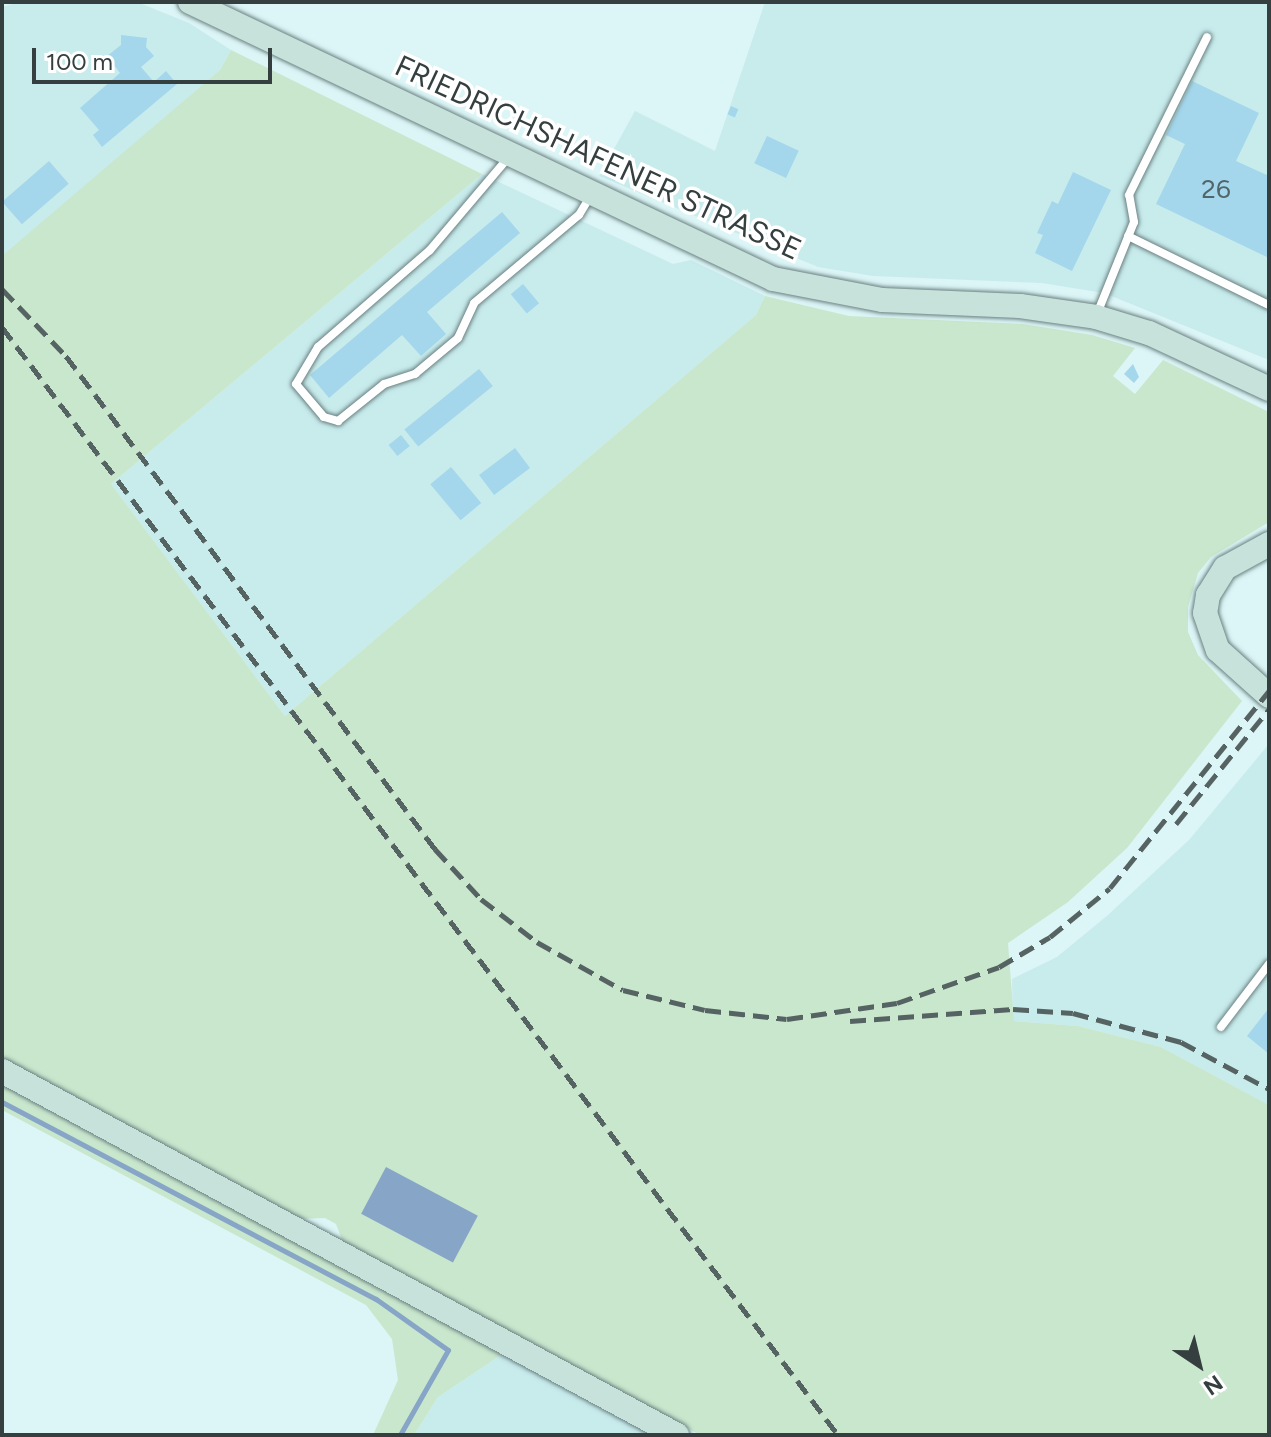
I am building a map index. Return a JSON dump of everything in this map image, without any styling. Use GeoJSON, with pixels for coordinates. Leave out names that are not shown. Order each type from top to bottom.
{"type":"FeatureCollection","features":[{"type":"Feature","properties":{"kind":"street","name":"FRIEDRICHSHAFENER STRASSE"},"geometry":{"type":"LineString","coordinates":[[190,2],[790,284],[882,300],[1020,306],[1096,317],[1149,333],[1269,389]]}},
{"type":"Feature","properties":{"kind":"street"},"geometry":{"type":"LineString","coordinates":[[1269,544],[1225,568],[1208,595],[1205,613],[1218,650],[1269,696]]}},
{"type":"Feature","properties":{"kind":"street"},"geometry":{"type":"LineString","coordinates":[[2,1071],[677,1435]]}},
{"type":"Feature","properties":{"kind":"lane"},"geometry":{"type":"LineString","coordinates":[[1096,317],[1134,222],[1129,195],[1207,37]]}},
{"type":"Feature","properties":{"kind":"lane"},"geometry":{"type":"LineString","coordinates":[[510,154],[498,176],[430,250],[318,347],[296,384],[324,417],[338,421],[384,384],[415,374],[458,338],[474,303],[579,215],[592,193]]}},
{"type":"Feature","properties":{"kind":"lane"},"geometry":{"type":"LineString","coordinates":[[1128,236],[1269,305]]}},
{"type":"Feature","properties":{"kind":"lane"},"geometry":{"type":"LineString","coordinates":[[1221,1027],[1269,964]]}},
{"type":"Feature","properties":{"kind":"shaded area"},"geometry":{"type":"Polygon","coordinates":[[[20,2],[137,2],[189,23],[231,50],[220,70],[4,259],[2,7],[20,2]]]}},
{"type":"Feature","properties":{"kind":"shaded area"},"geometry":{"type":"Polygon","coordinates":[[[765,2],[1269,2],[1269,360],[1104,293],[1042,283],[873,276],[818,267],[599,176],[635,111],[715,151],[765,2]]]}},
{"type":"Feature","properties":{"kind":"shaded area"},"geometry":{"type":"Polygon","coordinates":[[[482,174],[673,264],[691,260],[765,296],[756,315],[285,716],[111,484],[482,174]]]}},
{"type":"Feature","properties":{"kind":"shaded area"},"geometry":{"type":"Polygon","coordinates":[[[1269,744],[1269,1105],[1161,1047],[1078,1026],[1013,1021],[1012,979],[1057,957],[1108,915],[1189,840],[1269,744]]]}},
{"type":"Feature","properties":{"kind":"shaded area"},"geometry":{"type":"Polygon","coordinates":[[[507,1351],[665,1435],[414,1435],[438,1397],[507,1351]]]}},
{"type":"Feature","properties":{"kind":"green space"},"geometry":{"type":"Polygon","coordinates":[[[231,50],[482,174],[111,484],[285,716],[756,315],[765,296],[849,316],[1023,324],[1092,335],[1135,348],[1113,376],[1135,394],[1163,360],[1269,412],[1269,522],[1211,557],[1198,573],[1188,607],[1188,632],[1198,655],[1242,701],[1127,848],[1068,902],[1008,943],[1014,1021],[1078,1026],[1161,1047],[1269,1105],[1269,1435],[700,1435],[344,1245],[336,1224],[325,1218],[296,1219],[2,1061],[2,256],[220,70],[231,50]]]}},
{"type":"Feature","properties":{"kind":"green space"},"geometry":{"type":"Polygon","coordinates":[[[2,1082],[507,1351],[438,1397],[414,1435],[373,1435],[398,1380],[392,1339],[366,1305],[2,1110],[2,1082]]]}},
{"type":"Feature","properties":{"kind":"water"},"geometry":{"type":"Polygon","coordinates":[[[386,1167],[478,1216],[453,1263],[361,1214],[386,1167]]]}},
{"type":"Feature","properties":{"kind":"building"},"geometry":{"type":"Polygon","coordinates":[[[121,35],[147,38],[146,47],[154,56],[141,67],[154,82],[166,71],[177,84],[102,147],[93,135],[99,130],[80,108],[120,73],[107,56],[121,45],[121,35]]]}},
{"type":"Feature","properties":{"kind":"building"},"geometry":{"type":"Polygon","coordinates":[[[1192,81],[1259,113],[1236,161],[1269,176],[1269,258],[1156,204],[1185,144],[1166,135],[1192,81]]]}},
{"type":"Feature","properties":{"kind":"building"},"geometry":{"type":"Polygon","coordinates":[[[731,106],[738,109],[735,117],[727,114],[731,106]]]}},
{"type":"Feature","properties":{"kind":"building"},"geometry":{"type":"Polygon","coordinates":[[[767,136],[799,151],[786,178],[754,163],[767,136]]]}},
{"type":"Feature","properties":{"kind":"building"},"geometry":{"type":"Polygon","coordinates":[[[49,161],[69,184],[22,224],[2,202],[49,161]]]}},
{"type":"Feature","properties":{"kind":"building"},"geometry":{"type":"Polygon","coordinates":[[[607,169],[619,175],[615,181],[604,175],[607,169]]]}},
{"type":"Feature","properties":{"kind":"building"},"geometry":{"type":"Polygon","coordinates":[[[1073,172],[1111,190],[1072,271],[1035,253],[1043,235],[1037,233],[1052,201],[1058,204],[1073,172]]]}},
{"type":"Feature","properties":{"kind":"building"},"geometry":{"type":"Polygon","coordinates":[[[502,212],[520,233],[427,312],[446,334],[421,356],[402,335],[329,398],[310,375],[502,212]]]}},
{"type":"Feature","properties":{"kind":"building"},"geometry":{"type":"Polygon","coordinates":[[[523,284],[539,303],[527,313],[511,294],[523,284]]]}},
{"type":"Feature","properties":{"kind":"building"},"geometry":{"type":"Polygon","coordinates":[[[1133,364],[1139,377],[1134,383],[1124,374],[1133,364]]]}},
{"type":"Feature","properties":{"kind":"building"},"geometry":{"type":"Polygon","coordinates":[[[479,369],[493,386],[418,447],[404,429],[479,369]]]}},
{"type":"Feature","properties":{"kind":"building"},"geometry":{"type":"Polygon","coordinates":[[[401,435],[410,446],[397,456],[389,445],[401,435]]]}},
{"type":"Feature","properties":{"kind":"building"},"geometry":{"type":"Polygon","coordinates":[[[515,448],[530,468],[494,495],[479,475],[515,448]]]}},
{"type":"Feature","properties":{"kind":"building"},"geometry":{"type":"Polygon","coordinates":[[[451,467],[481,503],[461,520],[430,484],[451,467]]]}},
{"type":"Feature","properties":{"kind":"building"},"geometry":{"type":"Polygon","coordinates":[[[1269,1008],[1269,1054],[1247,1036],[1269,1008]]]}},
{"type":"Feature","properties":{"kind":"waterway"},"geometry":{"type":"LineString","coordinates":[[2,1102],[376,1299],[448,1350],[400,1435]]}},
{"type":"Feature","properties":{"kind":"railway"},"geometry":{"type":"LineString","coordinates":[[2,289],[66,356],[435,849],[481,899],[537,942],[623,990],[705,1010],[787,1019],[897,1003],[999,967],[1050,937],[1110,888],[1269,691]]}},
{"type":"Feature","properties":{"kind":"railway"},"geometry":{"type":"LineString","coordinates":[[2,327],[838,1435]]}},
{"type":"Feature","properties":{"kind":"railway"},"geometry":{"type":"LineString","coordinates":[[1176,824],[1269,709]]}},
{"type":"Feature","properties":{"kind":"railway"},"geometry":{"type":"LineString","coordinates":[[850,1021],[1013,1009],[1073,1013],[1181,1042],[1269,1089]]}}]}
